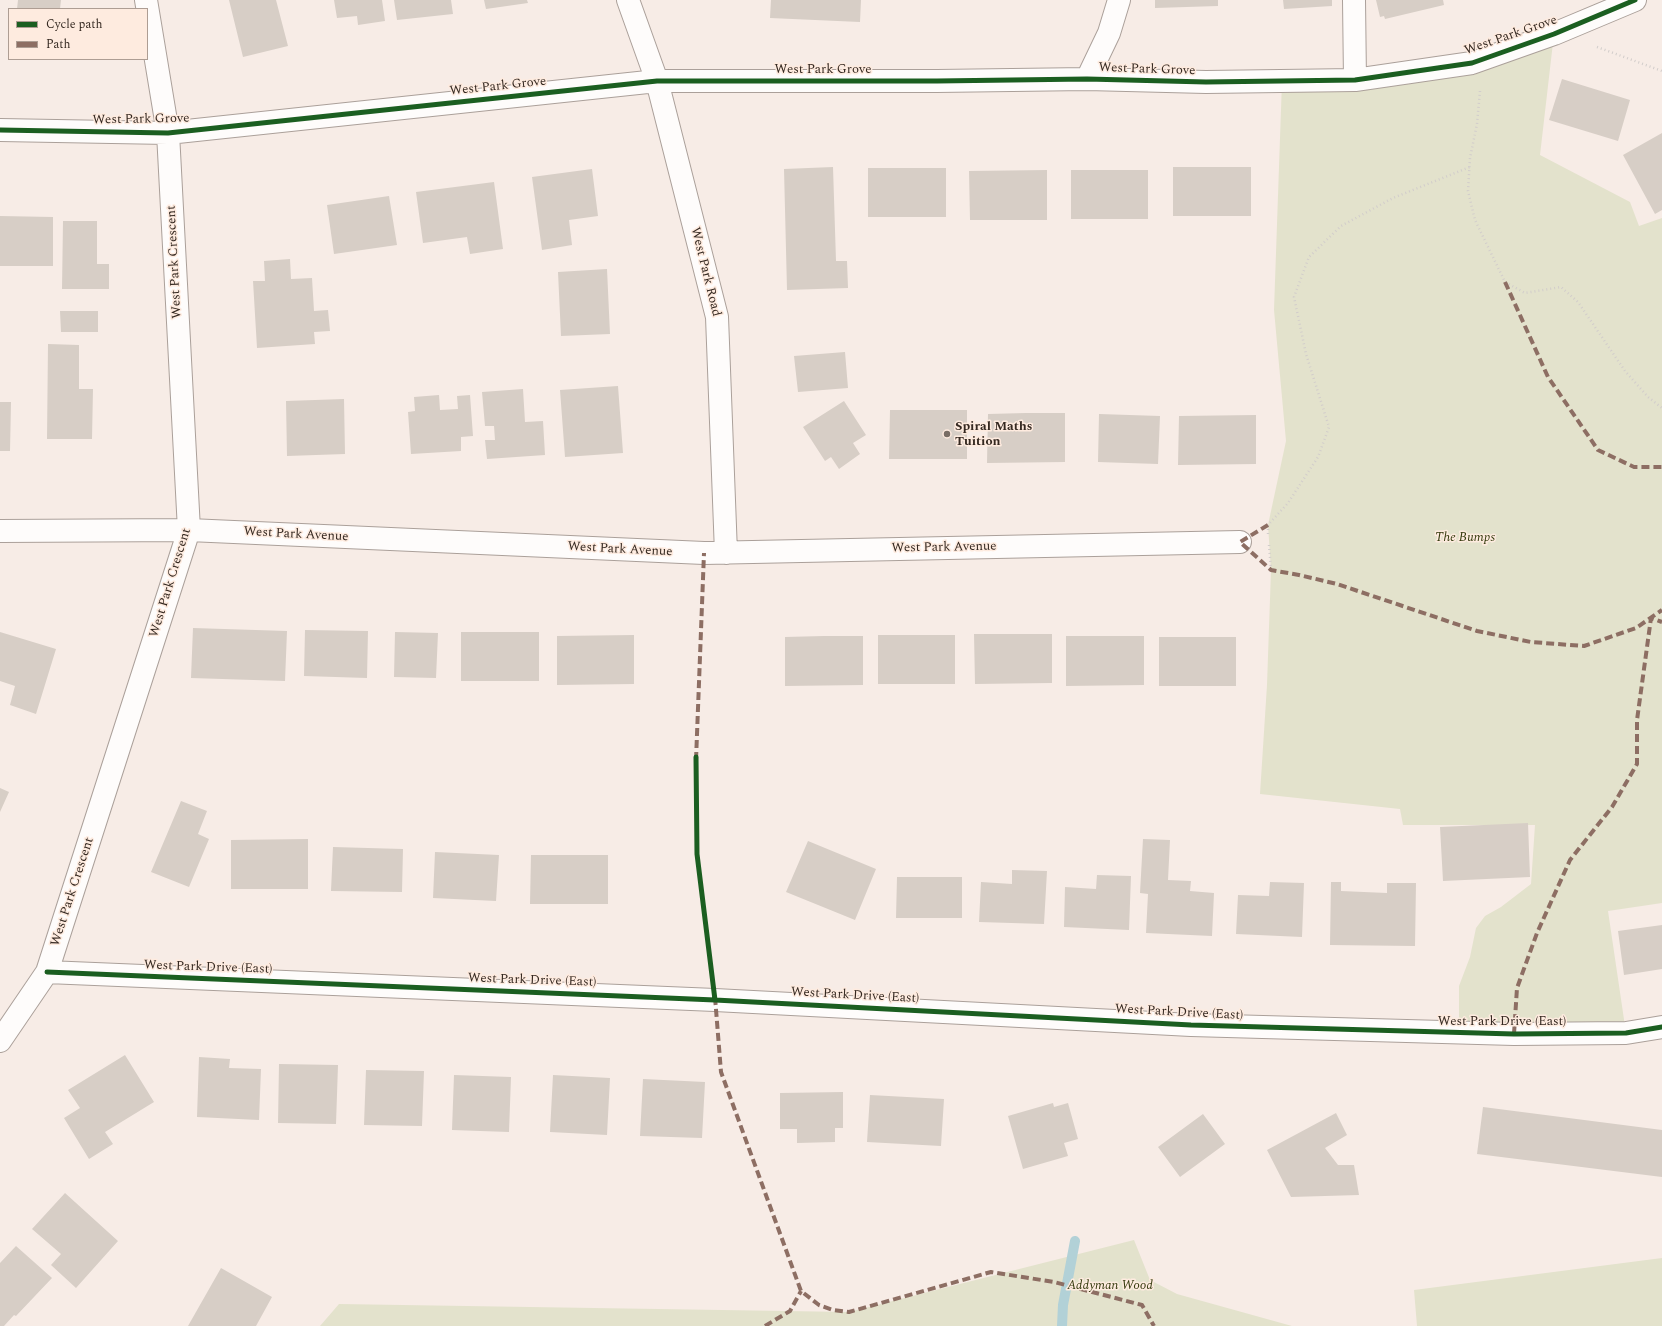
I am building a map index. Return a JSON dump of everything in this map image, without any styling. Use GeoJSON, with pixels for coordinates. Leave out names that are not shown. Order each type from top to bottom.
{"type":"FeatureCollection","features":[{"type":"Feature","properties":{"kind":"street","name":"West Park Road"},"geometry":{"type":"LineString","coordinates":[[628,0],[657,81],[717,317],[726,553]]}},
{"type":"Feature","properties":{"kind":"street"},"geometry":{"type":"LineString","coordinates":[[1087,79],[1109,33],[1119,0]]}},
{"type":"Feature","properties":{"kind":"street"},"geometry":{"type":"LineString","coordinates":[[1354,0],[1355,80]]}},
{"type":"Feature","properties":{"kind":"street","name":"West Park Grove"},"geometry":{"type":"LineString","coordinates":[[0,130],[168,133],[657,81],[937,81],[1087,79],[1206,82],[1355,80],[1472,63],[1554,34],[1635,0]]}},
{"type":"Feature","properties":{"kind":"street","name":"West Park Crescent"},"geometry":{"type":"LineString","coordinates":[[0,1041],[47,972],[189,530],[168,133],[148,12]]}},
{"type":"Feature","properties":{"kind":"street","name":"West Park Avenue"},"geometry":{"type":"LineString","coordinates":[[0,531],[189,530],[726,553],[1240,542]]}},
{"type":"Feature","properties":{"kind":"street","name":"West Park Drive (East)"},"geometry":{"type":"LineString","coordinates":[[47,972],[715,1000],[1198,1025],[1514,1034],[1626,1033],[1662,1027]]}},
{"type":"Feature","properties":{"kind":"path"},"geometry":{"type":"LineString","coordinates":[[1554,34],[1662,71]]}},
{"type":"Feature","properties":{"kind":"path"},"geometry":{"type":"LineString","coordinates":[[1472,63],[1480,89],[1468,191],[1476,220],[1505,282],[1524,292],[1561,287],[1578,302],[1625,371],[1648,398],[1662,408]]}},
{"type":"Feature","properties":{"kind":"path"},"geometry":{"type":"LineString","coordinates":[[1271,570],[1268,525],[1288,503],[1318,457],[1329,426],[1306,354],[1294,297],[1309,257],[1341,226],[1393,198],[1470,167]]}},
{"type":"Feature","properties":{"kind":"green space","name":"The Bumps"},"geometry":{"type":"Polygon","coordinates":[[[1554,34],[1540,155],[1630,202],[1639,226],[1662,218],[1662,903],[1608,911],[1626,1033],[1459,1034],[1459,986],[1470,957],[1476,928],[1485,916],[1501,907],[1531,884],[1535,825],[1403,825],[1400,809],[1260,794],[1267,685],[1271,570],[1268,525],[1286,441],[1274,310],[1282,81],[1355,80],[1554,34]]]}},
{"type":"Feature","properties":{"kind":"green space","name":"Addyman Wood"},"geometry":{"type":"Polygon","coordinates":[[[1134,1240],[1150,1280],[1177,1294],[1292,1326],[320,1326],[339,1304],[849,1312],[1134,1240]]]}},
{"type":"Feature","properties":{"kind":"green space"},"geometry":{"type":"Polygon","coordinates":[[[1662,1258],[1662,1326],[1417,1326],[1414,1290],[1662,1258]]]}},
{"type":"Feature","properties":{"kind":"building"},"geometry":{"type":"Polygon","coordinates":[[[18,0],[61,0],[60,8],[17,8],[18,0]]]}},
{"type":"Feature","properties":{"kind":"building"},"geometry":{"type":"Polygon","coordinates":[[[229,0],[276,0],[288,46],[243,57],[229,0]]]}},
{"type":"Feature","properties":{"kind":"building"},"geometry":{"type":"Polygon","coordinates":[[[334,0],[382,0],[385,21],[358,25],[357,16],[337,18],[334,0]]]}},
{"type":"Feature","properties":{"kind":"building"},"geometry":{"type":"Polygon","coordinates":[[[394,0],[451,0],[453,14],[397,20],[394,0]]]}},
{"type":"Feature","properties":{"kind":"building"},"geometry":{"type":"Polygon","coordinates":[[[484,0],[527,0],[528,3],[486,9],[484,0]]]}},
{"type":"Feature","properties":{"kind":"building"},"geometry":{"type":"Polygon","coordinates":[[[771,0],[861,0],[860,22],[770,18],[771,0]]]}},
{"type":"Feature","properties":{"kind":"building"},"geometry":{"type":"Polygon","coordinates":[[[1155,0],[1218,0],[1218,6],[1155,8],[1155,0]]]}},
{"type":"Feature","properties":{"kind":"building"},"geometry":{"type":"Polygon","coordinates":[[[1283,0],[1332,0],[1332,6],[1284,9],[1283,0]]]}},
{"type":"Feature","properties":{"kind":"building"},"geometry":{"type":"Polygon","coordinates":[[[1376,0],[1443,0],[1444,5],[1385,19],[1384,16],[1380,17],[1376,0]]]}},
{"type":"Feature","properties":{"kind":"building"},"geometry":{"type":"Polygon","coordinates":[[[1562,79],[1630,100],[1618,141],[1549,120],[1562,79]]]}},
{"type":"Feature","properties":{"kind":"building"},"geometry":{"type":"Polygon","coordinates":[[[1662,133],[1662,210],[1655,214],[1623,155],[1662,133]]]}},
{"type":"Feature","properties":{"kind":"building"},"geometry":{"type":"Polygon","coordinates":[[[833,167],[836,261],[847,261],[848,288],[787,290],[784,169],[833,167]]]}},
{"type":"Feature","properties":{"kind":"building"},"geometry":{"type":"Polygon","coordinates":[[[1173,167],[1251,167],[1251,216],[1173,216],[1173,167]]]}},
{"type":"Feature","properties":{"kind":"building"},"geometry":{"type":"Polygon","coordinates":[[[868,168],[946,168],[946,217],[868,217],[868,168]]]}},
{"type":"Feature","properties":{"kind":"building"},"geometry":{"type":"Polygon","coordinates":[[[592,169],[598,216],[569,220],[572,245],[542,250],[532,177],[592,169]]]}},
{"type":"Feature","properties":{"kind":"building"},"geometry":{"type":"Polygon","coordinates":[[[1047,170],[1047,220],[970,220],[969,171],[1047,170]]]}},
{"type":"Feature","properties":{"kind":"building"},"geometry":{"type":"Polygon","coordinates":[[[1071,170],[1148,170],[1148,219],[1071,219],[1071,170]]]}},
{"type":"Feature","properties":{"kind":"building"},"geometry":{"type":"Polygon","coordinates":[[[494,182],[503,249],[470,254],[467,237],[423,243],[416,192],[494,182]]]}},
{"type":"Feature","properties":{"kind":"building"},"geometry":{"type":"Polygon","coordinates":[[[389,196],[397,245],[334,254],[327,205],[389,196]]]}},
{"type":"Feature","properties":{"kind":"building"},"geometry":{"type":"Polygon","coordinates":[[[0,216],[53,217],[53,266],[0,266],[0,216]]]}},
{"type":"Feature","properties":{"kind":"building"},"geometry":{"type":"Polygon","coordinates":[[[63,221],[97,221],[97,264],[109,264],[109,289],[62,289],[63,221]]]}},
{"type":"Feature","properties":{"kind":"building"},"geometry":{"type":"Polygon","coordinates":[[[290,259],[291,279],[312,278],[314,311],[328,310],[330,331],[314,332],[315,344],[257,348],[253,281],[265,281],[264,261],[290,259]]]}},
{"type":"Feature","properties":{"kind":"building"},"geometry":{"type":"Polygon","coordinates":[[[607,269],[610,334],[561,336],[558,272],[607,269]]]}},
{"type":"Feature","properties":{"kind":"building"},"geometry":{"type":"Polygon","coordinates":[[[60,311],[98,311],[98,332],[61,332],[60,311]]]}},
{"type":"Feature","properties":{"kind":"building"},"geometry":{"type":"Polygon","coordinates":[[[48,344],[79,345],[79,389],[93,389],[92,439],[47,439],[48,344]]]}},
{"type":"Feature","properties":{"kind":"building"},"geometry":{"type":"Polygon","coordinates":[[[845,352],[848,388],[798,392],[794,356],[845,352]]]}},
{"type":"Feature","properties":{"kind":"building"},"geometry":{"type":"Polygon","coordinates":[[[618,386],[623,453],[565,457],[560,390],[618,386]]]}},
{"type":"Feature","properties":{"kind":"building"},"geometry":{"type":"Polygon","coordinates":[[[523,389],[525,422],[543,421],[545,455],[487,459],[485,440],[495,440],[494,426],[485,426],[482,392],[523,389]]]}},
{"type":"Feature","properties":{"kind":"building"},"geometry":{"type":"Polygon","coordinates":[[[439,395],[440,410],[458,409],[457,396],[470,395],[473,436],[461,437],[461,451],[411,454],[408,412],[415,411],[414,397],[439,395]]]}},
{"type":"Feature","properties":{"kind":"building"},"geometry":{"type":"Polygon","coordinates":[[[344,399],[345,454],[287,456],[286,401],[344,399]]]}},
{"type":"Feature","properties":{"kind":"building"},"geometry":{"type":"Polygon","coordinates":[[[844,401],[866,435],[853,443],[860,454],[839,469],[831,457],[825,461],[803,427],[844,401]]]}},
{"type":"Feature","properties":{"kind":"building"},"geometry":{"type":"Polygon","coordinates":[[[0,402],[11,402],[10,451],[0,451],[0,402]]]}},
{"type":"Feature","properties":{"kind":"building"},"geometry":{"type":"Polygon","coordinates":[[[890,410],[967,410],[967,459],[889,459],[890,410]]]}},
{"type":"Feature","properties":{"kind":"building"},"geometry":{"type":"Polygon","coordinates":[[[1065,413],[1065,462],[987,463],[988,414],[1065,413]]]}},
{"type":"Feature","properties":{"kind":"building"},"geometry":{"type":"Polygon","coordinates":[[[1099,414],[1160,416],[1158,464],[1098,462],[1099,414]]]}},
{"type":"Feature","properties":{"kind":"building"},"geometry":{"type":"Polygon","coordinates":[[[1256,415],[1256,464],[1178,465],[1179,416],[1256,415]]]}},
{"type":"Feature","properties":{"kind":"building"},"geometry":{"type":"Polygon","coordinates":[[[193,628],[287,631],[285,681],[191,678],[193,628]]]}},
{"type":"Feature","properties":{"kind":"building"},"geometry":{"type":"Polygon","coordinates":[[[305,630],[368,631],[367,678],[304,676],[305,630]]]}},
{"type":"Feature","properties":{"kind":"building"},"geometry":{"type":"Polygon","coordinates":[[[0,632],[56,649],[36,714],[10,705],[15,686],[0,681],[0,632]]]}},
{"type":"Feature","properties":{"kind":"building"},"geometry":{"type":"Polygon","coordinates":[[[395,632],[438,633],[436,678],[394,677],[395,632]]]}},
{"type":"Feature","properties":{"kind":"building"},"geometry":{"type":"Polygon","coordinates":[[[461,632],[539,632],[539,681],[461,681],[461,632]]]}},
{"type":"Feature","properties":{"kind":"building"},"geometry":{"type":"Polygon","coordinates":[[[974,634],[1052,634],[1052,683],[975,684],[974,634]]]}},
{"type":"Feature","properties":{"kind":"building"},"geometry":{"type":"Polygon","coordinates":[[[634,635],[634,684],[557,685],[557,636],[634,635]]]}},
{"type":"Feature","properties":{"kind":"building"},"geometry":{"type":"Polygon","coordinates":[[[878,635],[955,635],[955,684],[878,684],[878,635]]]}},
{"type":"Feature","properties":{"kind":"building"},"geometry":{"type":"Polygon","coordinates":[[[863,636],[863,685],[785,686],[785,637],[863,636]]]}},
{"type":"Feature","properties":{"kind":"building"},"geometry":{"type":"Polygon","coordinates":[[[1066,636],[1144,636],[1144,685],[1066,686],[1066,636]]]}},
{"type":"Feature","properties":{"kind":"building"},"geometry":{"type":"Polygon","coordinates":[[[1159,637],[1236,637],[1236,686],[1159,686],[1159,637]]]}},
{"type":"Feature","properties":{"kind":"building"},"geometry":{"type":"Polygon","coordinates":[[[0,788],[9,792],[0,812],[0,788]]]}},
{"type":"Feature","properties":{"kind":"building"},"geometry":{"type":"Polygon","coordinates":[[[181,801],[207,811],[198,834],[209,839],[189,887],[151,872],[181,801]]]}},
{"type":"Feature","properties":{"kind":"building"},"geometry":{"type":"Polygon","coordinates":[[[1528,823],[1530,877],[1443,881],[1440,827],[1528,823]]]}},
{"type":"Feature","properties":{"kind":"building"},"geometry":{"type":"Polygon","coordinates":[[[308,839],[308,889],[231,889],[231,840],[308,839]]]}},
{"type":"Feature","properties":{"kind":"building"},"geometry":{"type":"Polygon","coordinates":[[[1143,839],[1170,840],[1168,880],[1191,881],[1190,891],[1214,893],[1212,936],[1146,933],[1148,894],[1140,893],[1143,839]]]}},
{"type":"Feature","properties":{"kind":"building"},"geometry":{"type":"Polygon","coordinates":[[[808,841],[876,869],[855,920],[786,892],[808,841]]]}},
{"type":"Feature","properties":{"kind":"building"},"geometry":{"type":"Polygon","coordinates":[[[333,847],[403,849],[402,892],[331,891],[333,847]]]}},
{"type":"Feature","properties":{"kind":"building"},"geometry":{"type":"Polygon","coordinates":[[[435,852],[499,855],[496,901],[433,898],[435,852]]]}},
{"type":"Feature","properties":{"kind":"building"},"geometry":{"type":"Polygon","coordinates":[[[531,855],[608,855],[608,904],[530,904],[531,855]]]}},
{"type":"Feature","properties":{"kind":"building"},"geometry":{"type":"Polygon","coordinates":[[[1012,870],[1047,871],[1044,924],[979,922],[981,882],[1012,884],[1012,870]]]}},
{"type":"Feature","properties":{"kind":"building"},"geometry":{"type":"Polygon","coordinates":[[[1097,875],[1131,876],[1129,930],[1064,927],[1065,887],[1096,889],[1097,875]]]}},
{"type":"Feature","properties":{"kind":"building"},"geometry":{"type":"Polygon","coordinates":[[[897,877],[962,877],[962,918],[896,918],[897,877]]]}},
{"type":"Feature","properties":{"kind":"building"},"geometry":{"type":"Polygon","coordinates":[[[1270,882],[1304,883],[1302,937],[1236,934],[1238,895],[1269,896],[1270,882]]]}},
{"type":"Feature","properties":{"kind":"building"},"geometry":{"type":"Polygon","coordinates":[[[1331,882],[1341,882],[1341,891],[1387,893],[1387,883],[1416,883],[1415,946],[1330,945],[1331,882]]]}},
{"type":"Feature","properties":{"kind":"building"},"geometry":{"type":"Polygon","coordinates":[[[1662,925],[1662,969],[1624,975],[1618,931],[1662,925]]]}},
{"type":"Feature","properties":{"kind":"building"},"geometry":{"type":"Polygon","coordinates":[[[125,1055],[154,1102],[105,1132],[113,1144],[89,1159],[64,1118],[80,1108],[68,1090],[125,1055]]]}},
{"type":"Feature","properties":{"kind":"building"},"geometry":{"type":"Polygon","coordinates":[[[199,1057],[230,1059],[229,1068],[261,1069],[259,1120],[197,1117],[199,1057]]]}},
{"type":"Feature","properties":{"kind":"building"},"geometry":{"type":"Polygon","coordinates":[[[279,1064],[338,1065],[336,1124],[278,1123],[279,1064]]]}},
{"type":"Feature","properties":{"kind":"building"},"geometry":{"type":"Polygon","coordinates":[[[366,1070],[424,1071],[422,1126],[364,1125],[366,1070]]]}},
{"type":"Feature","properties":{"kind":"building"},"geometry":{"type":"Polygon","coordinates":[[[454,1075],[511,1077],[509,1132],[452,1130],[454,1075]]]}},
{"type":"Feature","properties":{"kind":"building"},"geometry":{"type":"Polygon","coordinates":[[[553,1075],[610,1078],[607,1135],[550,1132],[553,1075]]]}},
{"type":"Feature","properties":{"kind":"building"},"geometry":{"type":"Polygon","coordinates":[[[643,1079],[705,1082],[702,1138],[640,1136],[643,1079]]]}},
{"type":"Feature","properties":{"kind":"building"},"geometry":{"type":"Polygon","coordinates":[[[843,1092],[843,1128],[835,1128],[835,1142],[797,1143],[797,1129],[780,1129],[780,1093],[843,1092]]]}},
{"type":"Feature","properties":{"kind":"building"},"geometry":{"type":"Polygon","coordinates":[[[870,1095],[944,1099],[941,1146],[867,1142],[870,1095]]]}},
{"type":"Feature","properties":{"kind":"building"},"geometry":{"type":"Polygon","coordinates":[[[1053,1103],[1054,1107],[1068,1103],[1078,1139],[1064,1143],[1068,1156],[1023,1169],[1008,1116],[1053,1103]]]}},
{"type":"Feature","properties":{"kind":"building"},"geometry":{"type":"Polygon","coordinates":[[[1483,1107],[1662,1130],[1662,1177],[1477,1154],[1483,1107]]]}},
{"type":"Feature","properties":{"kind":"building"},"geometry":{"type":"Polygon","coordinates":[[[1336,1113],[1347,1135],[1325,1148],[1338,1165],[1354,1165],[1359,1195],[1291,1197],[1267,1150],[1336,1113]]]}},
{"type":"Feature","properties":{"kind":"building"},"geometry":{"type":"Polygon","coordinates":[[[1203,1114],[1225,1144],[1180,1177],[1158,1147],[1203,1114]]]}},
{"type":"Feature","properties":{"kind":"building"},"geometry":{"type":"Polygon","coordinates":[[[65,1193],[118,1241],[76,1288],[51,1265],[61,1254],[32,1229],[65,1193]]]}},
{"type":"Feature","properties":{"kind":"building"},"geometry":{"type":"Polygon","coordinates":[[[16,1246],[52,1278],[16,1316],[14,1315],[4,1326],[0,1326],[0,1263],[16,1246]]]}},
{"type":"Feature","properties":{"kind":"building"},"geometry":{"type":"Polygon","coordinates":[[[221,1268],[272,1297],[256,1326],[188,1326],[221,1268]]]}},
{"type":"Feature","properties":{"kind":"waterway"},"geometry":{"type":"LineString","coordinates":[[1062,1326],[1063,1305],[1075,1241]]}},
{"type":"Feature","properties":{"kind":"marked path"},"geometry":{"type":"LineString","coordinates":[[1505,282],[1548,377],[1598,450],[1634,467],[1662,467]]}},
{"type":"Feature","properties":{"kind":"marked path"},"geometry":{"type":"LineString","coordinates":[[1268,525],[1240,542],[1271,570],[1337,584],[1477,631],[1531,642],[1584,646],[1636,628],[1662,610]]}},
{"type":"Feature","properties":{"kind":"marked path"},"geometry":{"type":"LineString","coordinates":[[696,760],[704,553]]}},
{"type":"Feature","properties":{"kind":"marked path"},"geometry":{"type":"LineString","coordinates":[[1514,1034],[1517,988],[1537,933],[1570,860],[1612,807],[1637,764],[1637,720],[1651,618],[1662,622]]}},
{"type":"Feature","properties":{"kind":"marked path"},"geometry":{"type":"LineString","coordinates":[[715,997],[721,1072],[801,1291],[819,1305],[833,1310],[849,1312],[991,1272],[1054,1282],[1142,1305],[1154,1326]]}},
{"type":"Feature","properties":{"kind":"marked path"},"geometry":{"type":"LineString","coordinates":[[765,1326],[790,1311],[801,1291]]}},
{"type":"Feature","properties":{"kind":"cycle path"},"geometry":{"type":"LineString","coordinates":[[0,130],[168,133],[657,81],[937,81],[1087,79],[1206,82],[1355,80],[1472,63],[1554,34],[1635,0]]}},
{"type":"Feature","properties":{"kind":"cycle path"},"geometry":{"type":"LineString","coordinates":[[696,757],[697,854],[715,1000]]}},
{"type":"Feature","properties":{"kind":"cycle path"},"geometry":{"type":"LineString","coordinates":[[47,972],[715,1000],[1191,1025],[1514,1034],[1626,1033],[1662,1027]]}},
{"type":"Feature","properties":{"kind":"place","name":"Spiral Maths Tuition"},"geometry":{"type":"Point","coordinates":[947,434]}}]}
